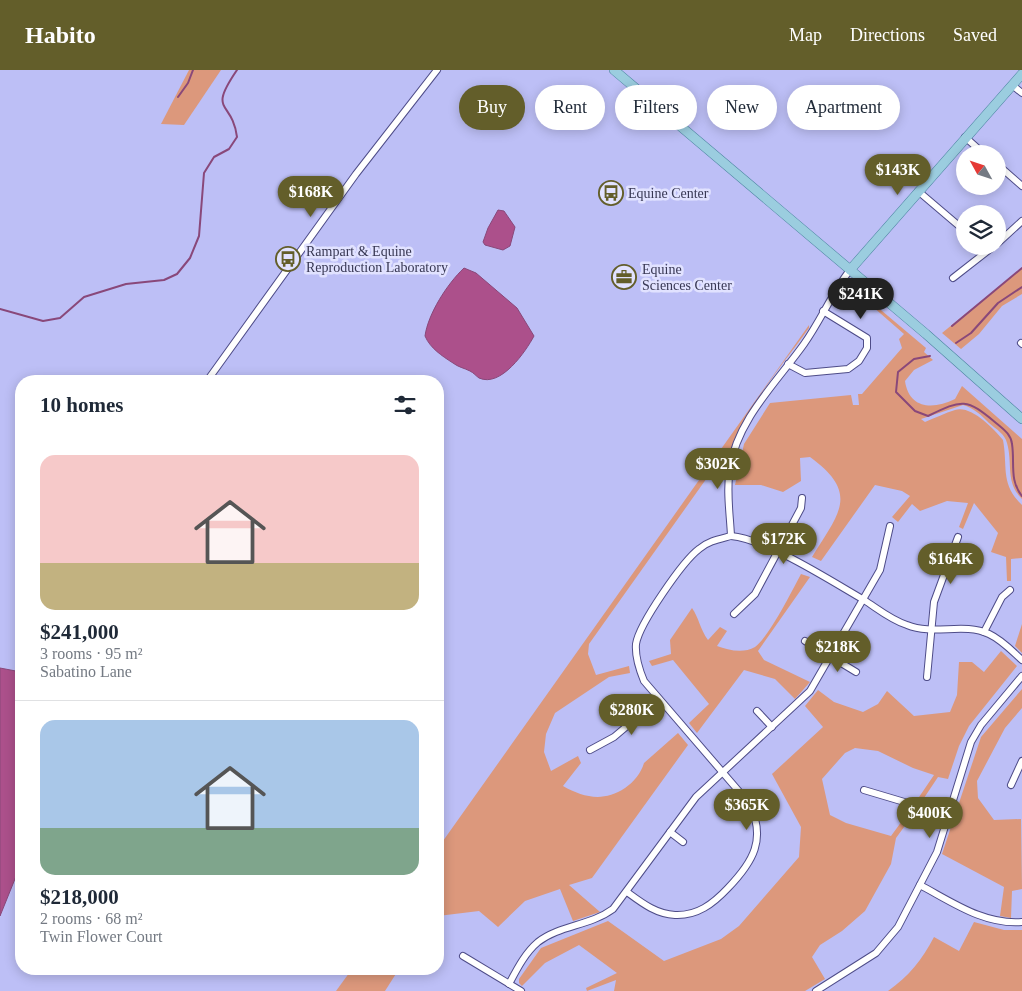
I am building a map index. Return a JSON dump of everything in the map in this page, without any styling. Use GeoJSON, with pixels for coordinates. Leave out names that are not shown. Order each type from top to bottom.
{"type":"FeatureCollection","features":[{"type":"Feature","properties":{"kind":"main road"},"geometry":{"type":"LineString","coordinates":[[614,70],[936,343],[1022,419]]}},
{"type":"Feature","properties":{"kind":"main road"},"geometry":{"type":"LineString","coordinates":[[850,270],[1022,74]]}},
{"type":"Feature","properties":{"kind":"street"},"geometry":{"type":"LineString","coordinates":[[211,375],[356,174],[437,70]]}},
{"type":"Feature","properties":{"kind":"street"},"geometry":{"type":"LineString","coordinates":[[1012,85],[1022,93]]}},
{"type":"Feature","properties":{"kind":"street"},"geometry":{"type":"LineString","coordinates":[[965,137],[974,145]]}},
{"type":"Feature","properties":{"kind":"street"},"geometry":{"type":"LineString","coordinates":[[1006,172],[1022,186]]}},
{"type":"Feature","properties":{"kind":"street"},"geometry":{"type":"LineString","coordinates":[[918,191],[956,223]]}},
{"type":"Feature","properties":{"kind":"street"},"geometry":{"type":"LineString","coordinates":[[1006,235],[1022,220]]}},
{"type":"Feature","properties":{"kind":"street"},"geometry":{"type":"LineString","coordinates":[[952,278],[980,255]]}},
{"type":"Feature","properties":{"kind":"street"},"geometry":{"type":"LineString","coordinates":[[731,536],[729,487],[734,452],[749,419],[809,336],[850,270]]}},
{"type":"Feature","properties":{"kind":"street"},"geometry":{"type":"LineString","coordinates":[[788,364],[805,373],[848,369],[859,361],[867,348],[867,338],[823,311]]}},
{"type":"Feature","properties":{"kind":"street"},"geometry":{"type":"LineString","coordinates":[[734,614],[755,594],[801,508],[802,498]]}},
{"type":"Feature","properties":{"kind":"street"},"geometry":{"type":"LineString","coordinates":[[509,984],[526,954],[538,943],[555,933],[600,917],[613,909],[696,797],[810,691],[880,570],[890,526]]}},
{"type":"Feature","properties":{"kind":"street"},"geometry":{"type":"LineString","coordinates":[[627,892],[659,912],[686,914],[710,905],[747,867],[756,845],[756,819],[744,796],[644,681],[637,664],[636,644],[643,623],[690,557],[711,542],[731,536],[752,540],[864,600],[905,625],[932,630],[964,628],[984,632],[1002,642],[1022,660]]}},
{"type":"Feature","properties":{"kind":"street"},"geometry":{"type":"LineString","coordinates":[[928,677],[937,592],[958,537]]}},
{"type":"Feature","properties":{"kind":"street"},"geometry":{"type":"LineString","coordinates":[[984,632],[1002,597],[1010,590]]}},
{"type":"Feature","properties":{"kind":"street"},"geometry":{"type":"LineString","coordinates":[[805,641],[856,672]]}},
{"type":"Feature","properties":{"kind":"street"},"geometry":{"type":"LineString","coordinates":[[816,991],[867,958],[884,944],[898,927],[937,852],[974,735],[1022,676]]}},
{"type":"Feature","properties":{"kind":"street"},"geometry":{"type":"LineString","coordinates":[[590,750],[614,737],[659,699]]}},
{"type":"Feature","properties":{"kind":"street"},"geometry":{"type":"LineString","coordinates":[[757,711],[772,728]]}},
{"type":"Feature","properties":{"kind":"street"},"geometry":{"type":"LineString","coordinates":[[1011,785],[1022,761]]}},
{"type":"Feature","properties":{"kind":"street"},"geometry":{"type":"LineString","coordinates":[[864,790],[948,815]]}},
{"type":"Feature","properties":{"kind":"street"},"geometry":{"type":"LineString","coordinates":[[670,832],[683,842]]}},
{"type":"Feature","properties":{"kind":"street"},"geometry":{"type":"LineString","coordinates":[[920,885],[978,915],[999,922],[1022,922]]}},
{"type":"Feature","properties":{"kind":"street"},"geometry":{"type":"LineString","coordinates":[[463,956],[521,991]]}},
{"type":"Feature","properties":{"kind":"shaded area"},"geometry":{"type":"Polygon","coordinates":[[[189,70],[221,70],[184,125],[161,124],[189,70]]]}},
{"type":"Feature","properties":{"kind":"shaded area"},"geometry":{"type":"Polygon","coordinates":[[[498,210],[504,211],[515,227],[510,246],[503,250],[485,245],[483,242],[498,210]]]}},
{"type":"Feature","properties":{"kind":"shaded area"},"geometry":{"type":"Polygon","coordinates":[[[464,268],[476,273],[517,308],[534,336],[519,359],[496,378],[487,380],[479,378],[455,364],[433,348],[425,336],[430,318],[439,300],[451,282],[464,268]]]}},
{"type":"Feature","properties":{"kind":"shaded area"},"geometry":{"type":"Polygon","coordinates":[[[1022,268],[1022,294],[1002,306],[979,334],[961,349],[942,333],[1022,268]]]}},
{"type":"Feature","properties":{"kind":"shaded area"},"geometry":{"type":"Polygon","coordinates":[[[850,284],[926,348],[924,352],[933,360],[914,370],[905,381],[911,397],[923,405],[938,405],[955,399],[962,386],[1022,439],[1022,499],[1013,486],[1011,479],[1009,451],[1006,440],[1000,432],[977,412],[963,405],[921,419],[925,422],[961,409],[975,414],[1003,440],[1006,475],[1010,490],[1022,505],[1022,558],[1011,559],[1011,581],[1007,581],[1006,557],[991,552],[998,533],[974,503],[963,529],[959,527],[968,503],[947,501],[920,511],[912,504],[898,522],[892,517],[910,496],[902,491],[875,485],[821,561],[812,557],[830,528],[840,505],[840,494],[835,482],[826,470],[810,457],[800,458],[801,481],[783,492],[761,485],[735,485],[744,444],[770,403],[851,395],[853,405],[859,405],[858,394],[862,394],[902,348],[899,339],[904,334],[849,286],[850,284]]]}},
{"type":"Feature","properties":{"kind":"shaded area"},"geometry":{"type":"Polygon","coordinates":[[[809,325],[809,328],[747,416],[730,454],[725,475],[709,475],[589,644],[588,654],[596,675],[629,666],[630,673],[609,677],[555,713],[546,734],[544,752],[551,771],[578,756],[581,763],[563,786],[586,796],[594,797],[609,795],[628,786],[639,774],[644,763],[678,733],[688,745],[592,878],[569,885],[600,912],[573,921],[560,889],[525,901],[498,927],[479,911],[444,915],[444,840],[809,325]]]}},
{"type":"Feature","properties":{"kind":"shaded area"},"geometry":{"type":"Polygon","coordinates":[[[801,574],[810,577],[758,651],[764,660],[810,682],[795,699],[775,679],[744,670],[697,733],[689,723],[709,704],[673,660],[652,666],[649,661],[671,654],[670,640],[692,608],[708,640],[720,627],[727,631],[717,646],[741,651],[755,647],[767,634],[801,574]]]}},
{"type":"Feature","properties":{"kind":"shaded area"},"geometry":{"type":"Polygon","coordinates":[[[1022,624],[1022,653],[1015,646],[1022,624]]]}},
{"type":"Feature","properties":{"kind":"shaded area"},"geometry":{"type":"Polygon","coordinates":[[[1001,651],[1017,666],[969,726],[959,746],[948,779],[938,777],[922,801],[917,800],[934,775],[913,768],[878,751],[855,748],[845,753],[822,779],[830,815],[846,823],[891,836],[910,810],[915,812],[896,838],[891,864],[865,911],[842,931],[820,945],[812,957],[825,979],[805,991],[614,991],[616,980],[587,991],[586,988],[617,973],[579,945],[545,963],[522,986],[519,983],[519,979],[541,948],[608,921],[664,961],[721,939],[739,926],[799,857],[801,827],[772,774],[823,727],[805,706],[818,690],[834,702],[863,712],[878,704],[887,691],[914,716],[950,712],[957,695],[959,662],[972,662],[984,672],[1001,651]]]}},
{"type":"Feature","properties":{"kind":"shaded area"},"geometry":{"type":"Polygon","coordinates":[[[0,668],[15,671],[15,879],[0,916],[0,668]]]}},
{"type":"Feature","properties":{"kind":"shaded area"},"geometry":{"type":"Polygon","coordinates":[[[1022,689],[1022,708],[1005,728],[977,781],[978,798],[994,820],[1021,819],[1022,889],[1012,891],[1011,918],[1000,916],[1004,887],[942,854],[981,737],[1022,689]]]}},
{"type":"Feature","properties":{"kind":"shaded area"},"geometry":{"type":"Polygon","coordinates":[[[974,922],[1004,930],[1022,930],[1022,991],[888,991],[914,967],[934,937],[959,951],[974,922]]]}},
{"type":"Feature","properties":{"kind":"shaded area"},"geometry":{"type":"Polygon","coordinates":[[[348,975],[395,975],[385,991],[336,991],[348,975]]]}},
{"type":"Feature","properties":{"kind":"waterway"},"geometry":{"type":"LineString","coordinates":[[178,97],[188,83],[193,70]]}},
{"type":"Feature","properties":{"kind":"waterway"},"geometry":{"type":"LineString","coordinates":[[0,309],[43,321],[60,318],[84,297],[126,284],[164,280],[177,274],[190,258],[199,236],[204,173],[214,157],[229,149],[237,137],[231,117],[222,101],[228,84],[237,70]]}},
{"type":"Feature","properties":{"kind":"waterway"},"geometry":{"type":"LineString","coordinates":[[952,326],[1022,268]]}},
{"type":"Feature","properties":{"kind":"waterway"},"geometry":{"type":"LineString","coordinates":[[956,343],[971,333],[998,303],[1022,287]]}},
{"type":"Feature","properties":{"kind":"waterway"},"geometry":{"type":"LineString","coordinates":[[930,356],[914,359],[898,372],[896,392],[915,411],[928,416],[949,406],[964,404],[978,409],[996,423],[1010,437],[1013,451],[1015,484],[1022,496]]}},
{"type":"Feature","properties":{"kind":"place","name":"Equine Center"},"geometry":{"type":"Point","coordinates":[611,193]}},
{"type":"Feature","properties":{"kind":"place","name":"Rampart & Equine Reproduction Laboratory"},"geometry":{"type":"Point","coordinates":[288,259]}},
{"type":"Feature","properties":{"kind":"place","name":"Equine Sciences Center"},"geometry":{"type":"Point","coordinates":[624,277]}}]}
